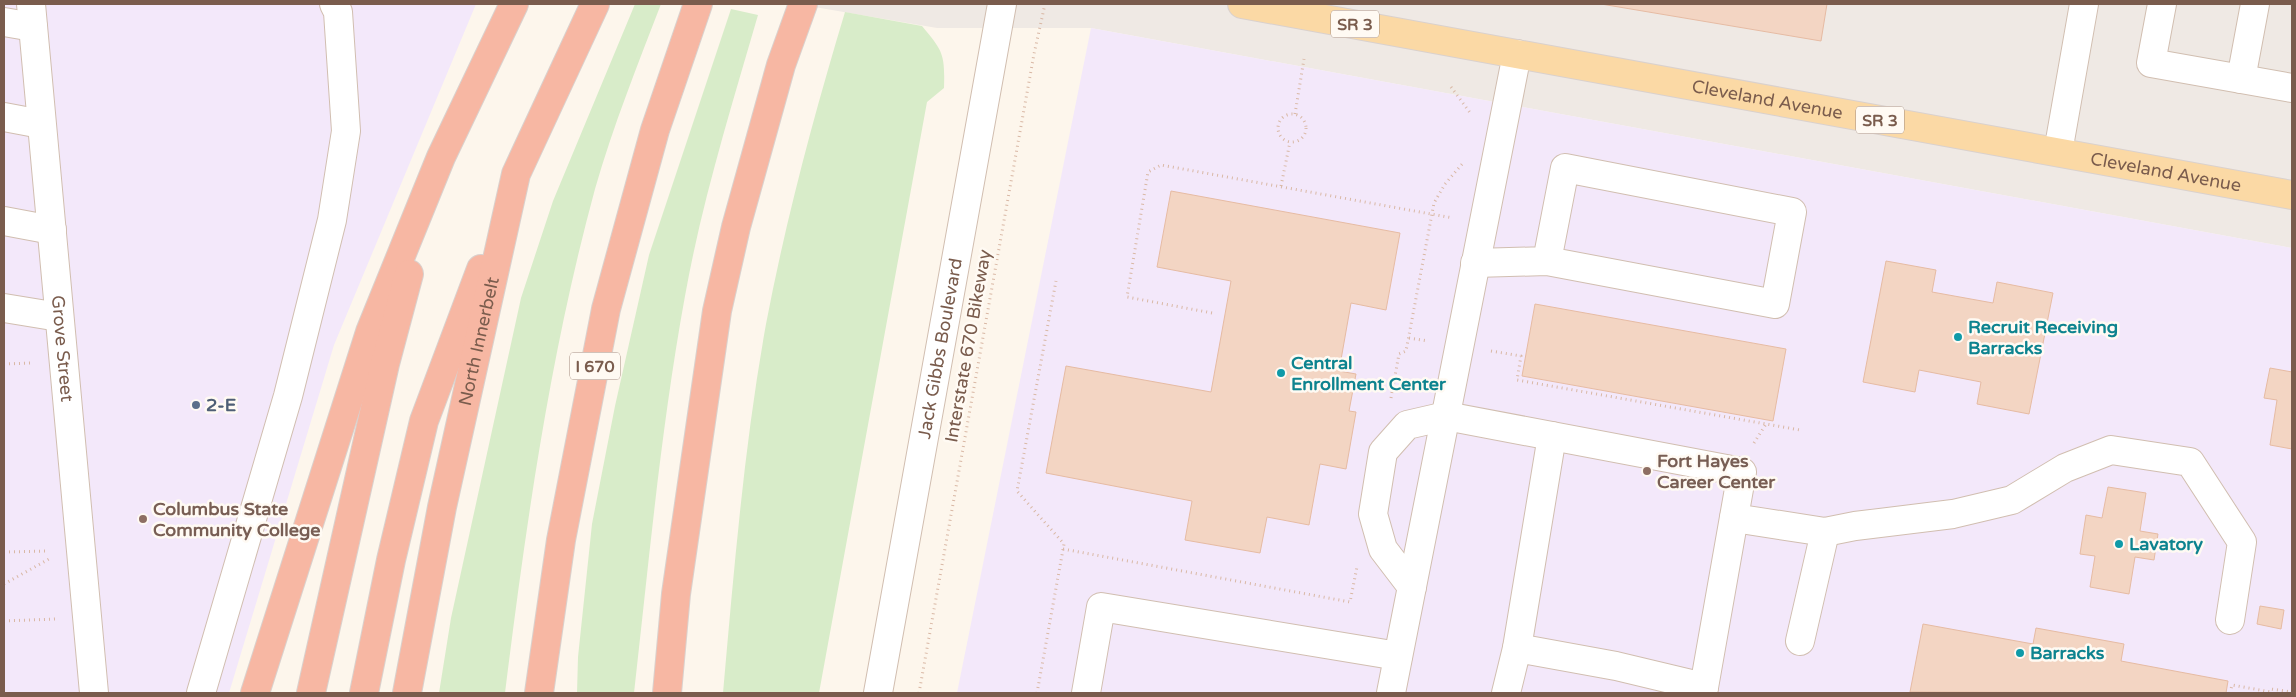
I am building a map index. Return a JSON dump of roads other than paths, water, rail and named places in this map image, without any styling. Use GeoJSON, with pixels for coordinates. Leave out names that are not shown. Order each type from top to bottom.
{"type":"FeatureCollection","features":[{"type":"Feature","properties":{"kind":"highway"},"geometry":{"type":"LineString","coordinates":[[255,693],[370,332],[441,157],[514,4]]}},
{"type":"Feature","properties":{"kind":"highway","name":"North Innerbelt"},"geometry":{"type":"LineString","coordinates":[[407,693],[442,507],[516,174],[595,4]]}},
{"type":"Feature","properties":{"kind":"highway","name":"I 670"},"geometry":{"type":"LineString","coordinates":[[539,693],[560,540],[606,309],[655,130],[698,4]]}},
{"type":"Feature","properties":{"kind":"highway"},"geometry":{"type":"LineString","coordinates":[[667,693],[676,594],[718,311],[736,227],[781,65],[803,4]]}},
{"type":"Feature","properties":{"kind":"highway"},"geometry":{"type":"LineString","coordinates":[[311,693],[385,364],[441,157]]}},
{"type":"Feature","properties":{"kind":"highway"},"geometry":{"type":"LineString","coordinates":[[364,693],[391,560],[424,421],[516,174]]}},
{"type":"Feature","properties":{"kind":"main road","name":"Cleveland Avenue"},"geometry":{"type":"LineString","coordinates":[[1242,4],[2292,195]]}},
{"type":"Feature","properties":{"kind":"street"},"geometry":{"type":"LineString","coordinates":[[201,693],[288,396],[332,220],[346,131],[338,12],[334,4]]}},
{"type":"Feature","properties":{"kind":"street","name":"Jack Gibbs Boulevard"},"geometry":{"type":"LineString","coordinates":[[878,693],[1002,4]]}},
{"type":"Feature","properties":{"kind":"street"},"geometry":{"type":"LineString","coordinates":[[2058,152],[2084,4]]}},
{"type":"Feature","properties":{"kind":"street"},"geometry":{"type":"LineString","coordinates":[[2162,4],[2152,63],[2292,88]]}},
{"type":"Feature","properties":{"kind":"street"},"geometry":{"type":"LineString","coordinates":[[2241,79],[2254,4]]}},
{"type":"Feature","properties":{"kind":"street"},"geometry":{"type":"LineString","coordinates":[[4,22],[32,15]]}},
{"type":"Feature","properties":{"kind":"street","name":"Grove Street"},"geometry":{"type":"LineString","coordinates":[[32,15],[94,693]]}},
{"type":"Feature","properties":{"kind":"street"},"geometry":{"type":"LineString","coordinates":[[1391,693],[1517,54]]}},
{"type":"Feature","properties":{"kind":"street"},"geometry":{"type":"LineString","coordinates":[[4,117],[41,124]]}},
{"type":"Feature","properties":{"kind":"street"},"geometry":{"type":"LineString","coordinates":[[1475,263],[1547,261],[1774,304],[1792,212],[1565,168],[1547,261]]}},
{"type":"Feature","properties":{"kind":"street"},"geometry":{"type":"LineString","coordinates":[[4,222],[52,230]]}},
{"type":"Feature","properties":{"kind":"street"},"geometry":{"type":"LineString","coordinates":[[4,308],[60,317]]}},
{"type":"Feature","properties":{"kind":"street"},"geometry":{"type":"LineString","coordinates":[[1412,586],[1383,549],[1373,514],[1383,452],[1407,425],[1446,416],[1742,472],[1703,690],[1616,666],[1517,648]]}},
{"type":"Feature","properties":{"kind":"street"},"geometry":{"type":"LineString","coordinates":[[1506,693],[1517,648],[1552,436]]}},
{"type":"Feature","properties":{"kind":"street"},"geometry":{"type":"LineString","coordinates":[[1734,518],[1825,532],[1856,526],[1953,514],[2012,500],[2065,468],[2111,450],[2190,462],[2242,542],[2230,620]]}},
{"type":"Feature","properties":{"kind":"street"},"geometry":{"type":"LineString","coordinates":[[1800,641],[1825,532]]}},
{"type":"Feature","properties":{"kind":"street"},"geometry":{"type":"LineString","coordinates":[[1086,693],[1101,607],[1398,656]]}},
{"type":"Feature","properties":{"kind":"place","name":"Recruit Receiving Barracks"},"geometry":{"type":"Point","coordinates":[1958,337]}},
{"type":"Feature","properties":{"kind":"place","name":"Central Enrollment Center"},"geometry":{"type":"Point","coordinates":[1281,373]}},
{"type":"Feature","properties":{"kind":"place","name":"2-E"},"geometry":{"type":"Point","coordinates":[196,405]}},
{"type":"Feature","properties":{"kind":"place","name":"Fort Hayes Career Center"},"geometry":{"type":"Point","coordinates":[1647,471]}},
{"type":"Feature","properties":{"kind":"place","name":"Columbus State Community College"},"geometry":{"type":"Point","coordinates":[143,519]}},
{"type":"Feature","properties":{"kind":"place","name":"Lavatory"},"geometry":{"type":"Point","coordinates":[2119,544]}},
{"type":"Feature","properties":{"kind":"place","name":"Barracks"},"geometry":{"type":"Point","coordinates":[2020,653]}}]}
